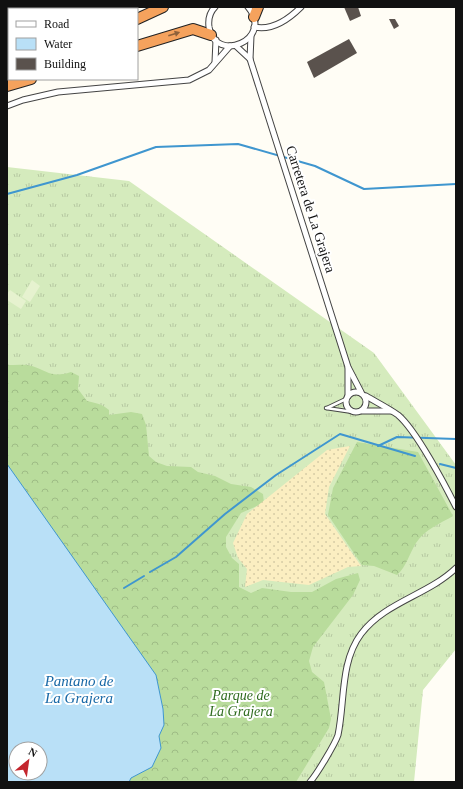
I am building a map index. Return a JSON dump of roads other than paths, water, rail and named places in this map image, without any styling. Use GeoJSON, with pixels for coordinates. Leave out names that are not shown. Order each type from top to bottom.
{"type":"FeatureCollection","features":[{"type":"Feature","properties":{"kind":"highway"},"geometry":{"type":"LineString","coordinates":[[138,19],[163,7]]}},
{"type":"Feature","properties":{"kind":"highway"},"geometry":{"type":"LineString","coordinates":[[254,22],[258,7]]}},
{"type":"Feature","properties":{"kind":"highway"},"geometry":{"type":"LineString","coordinates":[[138,46],[193,29],[214,37]]}},
{"type":"Feature","properties":{"kind":"highway"},"geometry":{"type":"LineString","coordinates":[[7,86],[28,80]]}},
{"type":"Feature","properties":{"kind":"street"},"geometry":{"type":"LineString","coordinates":[[215,7],[208,22],[214,37],[215,62]]}},
{"type":"Feature","properties":{"kind":"street"},"geometry":{"type":"LineString","coordinates":[[248,7],[254,22],[268,28],[292,16],[301,7]]}},
{"type":"Feature","properties":{"kind":"street","name":"Carretera de La Grajera"},"geometry":{"type":"LineString","coordinates":[[254,22],[251,36],[250,59],[348,367],[361,392]]}},
{"type":"Feature","properties":{"kind":"street"},"geometry":{"type":"LineString","coordinates":[[214,37],[230,46],[236,46],[242,44],[251,36]]}},
{"type":"Feature","properties":{"kind":"street"},"geometry":{"type":"LineString","coordinates":[[7,106],[23,100],[58,92],[189,80],[209,70],[230,46]]}},
{"type":"Feature","properties":{"kind":"street","name":"Carretera de La Grajera"},"geometry":{"type":"LineString","coordinates":[[236,46],[250,59]]}},
{"type":"Feature","properties":{"kind":"street","name":"Carretera de La Grajera"},"geometry":{"type":"LineString","coordinates":[[347,397],[348,367]]}},
{"type":"Feature","properties":{"kind":"street"},"geometry":{"type":"LineString","coordinates":[[391,411],[353,412],[347,406],[347,397],[354,392],[361,392],[391,411],[405,422],[456,507]]}},
{"type":"Feature","properties":{"kind":"street"},"geometry":{"type":"LineString","coordinates":[[362,411],[366,406],[366,396]]}},
{"type":"Feature","properties":{"kind":"street"},"geometry":{"type":"LineString","coordinates":[[310,782],[337,736],[350,655],[361,634],[382,614],[444,578],[456,568]]}},
{"type":"Feature","properties":{"kind":"lane"},"geometry":{"type":"LineString","coordinates":[[347,397],[326,408],[353,412]]}},
{"type":"Feature","properties":{"kind":"water","name":"Pantano de La Grajera"},"geometry":{"type":"Polygon","coordinates":[[[7,464],[156,675],[163,709],[164,725],[159,736],[161,748],[152,767],[131,778],[129,782],[7,782],[7,464]]]}},
{"type":"Feature","properties":{"kind":"waterway"},"geometry":{"type":"LineString","coordinates":[[7,19],[8,9]]}},
{"type":"Feature","properties":{"kind":"waterway"},"geometry":{"type":"LineString","coordinates":[[7,194],[77,175],[156,147],[238,144],[315,166],[364,189],[456,184]]}},
{"type":"Feature","properties":{"kind":"waterway"},"geometry":{"type":"LineString","coordinates":[[150,572],[176,557],[225,514],[276,475],[340,434],[415,456]]}},
{"type":"Feature","properties":{"kind":"waterway"},"geometry":{"type":"LineString","coordinates":[[378,446],[397,437],[456,439]]}},
{"type":"Feature","properties":{"kind":"waterway"},"geometry":{"type":"LineString","coordinates":[[440,464],[456,468]]}},
{"type":"Feature","properties":{"kind":"waterway"},"geometry":{"type":"LineString","coordinates":[[124,588],[144,576]]}},
{"type":"Feature","properties":{"kind":"park label","name":"Parque de La Grajera"},"geometry":{"type":"Point","coordinates":[241,704]}}]}
